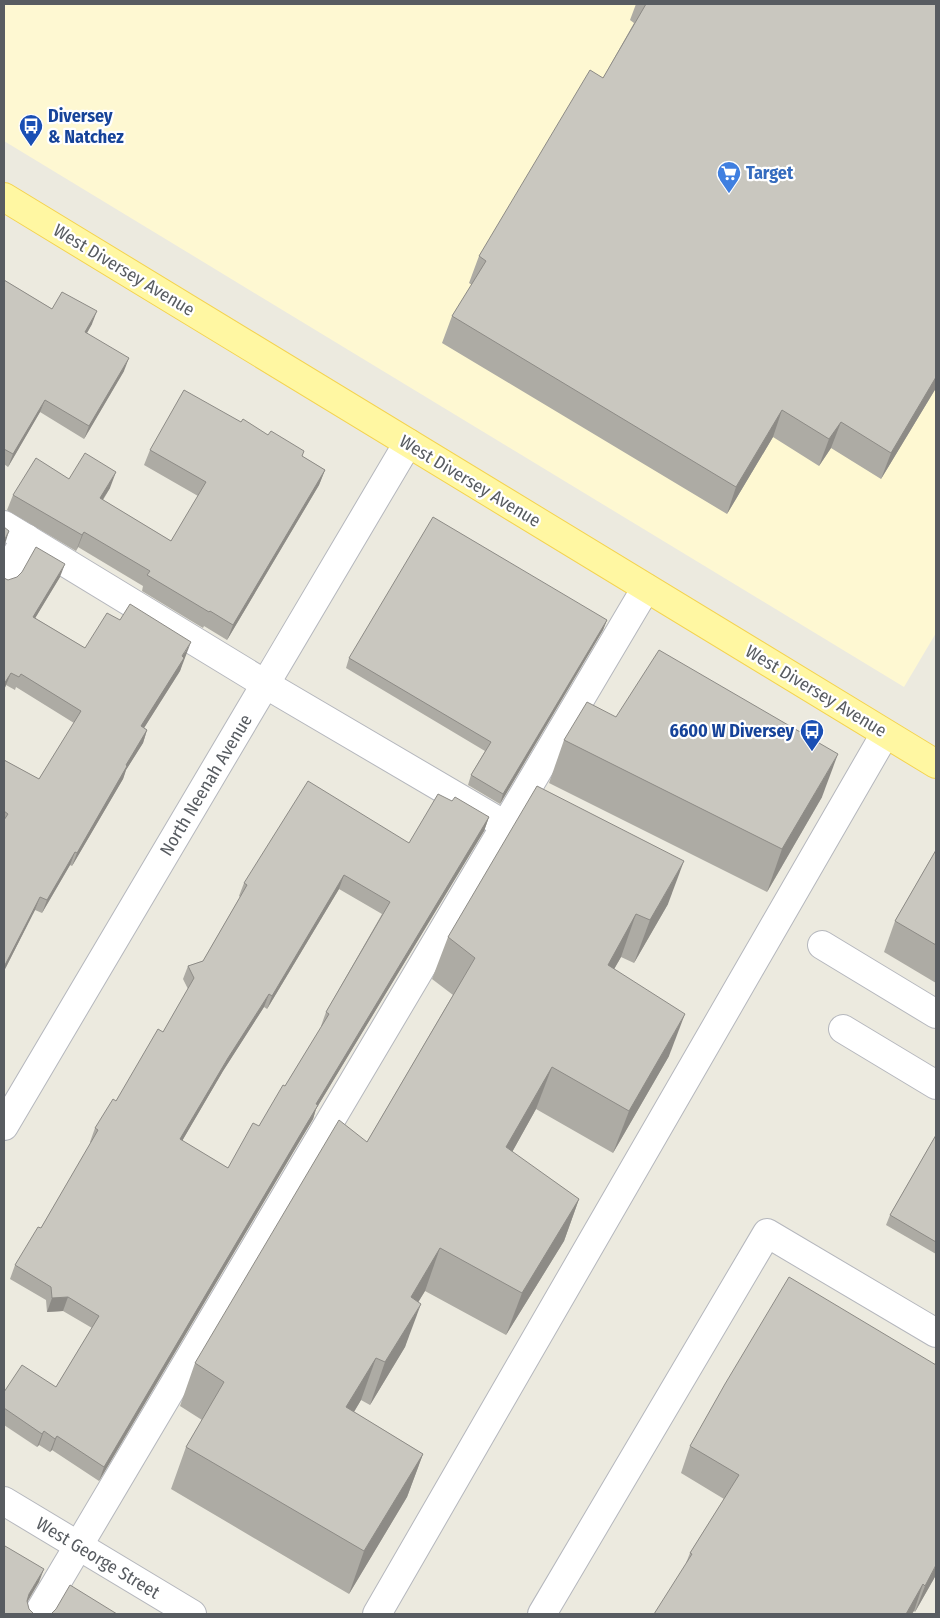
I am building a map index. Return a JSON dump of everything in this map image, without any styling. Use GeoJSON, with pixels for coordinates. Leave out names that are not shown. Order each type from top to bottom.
{"type":"FeatureCollection","features":[{"type":"Feature","properties":{"kind":"main road","name":"West Diversey Avenue"},"geometry":{"type":"LineString","coordinates":[[4,197],[936,764]]}},
{"type":"Feature","properties":{"kind":"street","name":"North Neenah Avenue"},"geometry":{"type":"LineString","coordinates":[[4,1126],[408,443]]}},
{"type":"Feature","properties":{"kind":"street"},"geometry":{"type":"LineString","coordinates":[[4,524],[265,684],[505,825]]}},
{"type":"Feature","properties":{"kind":"street"},"geometry":{"type":"LineString","coordinates":[[4,577],[26,538]]}},
{"type":"Feature","properties":{"kind":"street"},"geometry":{"type":"LineString","coordinates":[[38,1614],[646,588]]}},
{"type":"Feature","properties":{"kind":"street"},"geometry":{"type":"LineString","coordinates":[[377,1614],[885,734]]}},
{"type":"Feature","properties":{"kind":"street"},"geometry":{"type":"LineString","coordinates":[[822,945],[936,1014]]}},
{"type":"Feature","properties":{"kind":"street"},"geometry":{"type":"LineString","coordinates":[[843,1029],[936,1085]]}},
{"type":"Feature","properties":{"kind":"street"},"geometry":{"type":"LineString","coordinates":[[542,1614],[767,1233],[936,1333]]}},
{"type":"Feature","properties":{"kind":"street","name":"West George Street"},"geometry":{"type":"LineString","coordinates":[[4,1501],[192,1614]]}},
{"type":"Feature","properties":{"kind":"shaded area"},"geometry":{"type":"Polygon","coordinates":[[[4,4],[936,4],[936,633],[904,687],[4,141],[4,4]]]}},
{"type":"Feature","properties":{"kind":"building","name":"Target"},"geometry":{"type":"Polygon","coordinates":[[[646,4],[936,4],[936,377],[891,453],[841,422],[829,439],[782,410],[736,487],[452,316],[486,261],[479,256],[590,70],[603,78],[646,4]]]}},
{"type":"Feature","properties":{"kind":"building"},"geometry":{"type":"Polygon","coordinates":[[[4,280],[52,309],[62,292],[97,311],[85,332],[129,358],[89,426],[45,400],[13,454],[4,449],[4,280]]]}},
{"type":"Feature","properties":{"kind":"building"},"geometry":{"type":"Polygon","coordinates":[[[184,390],[241,422],[243,419],[268,435],[271,431],[304,451],[302,456],[325,470],[233,625],[147,575],[150,571],[84,532],[82,535],[13,495],[36,458],[69,479],[85,453],[116,472],[100,498],[171,541],[206,482],[150,450],[184,390]]]}},
{"type":"Feature","properties":{"kind":"building"},"geometry":{"type":"Polygon","coordinates":[[[433,517],[607,620],[503,794],[471,775],[491,742],[349,658],[433,517]]]}},
{"type":"Feature","properties":{"kind":"building"},"geometry":{"type":"Polygon","coordinates":[[[4,527],[9,531],[4,541],[4,527]]]}},
{"type":"Feature","properties":{"kind":"building"},"geometry":{"type":"Polygon","coordinates":[[[36,547],[65,564],[33,617],[85,648],[107,613],[120,620],[130,604],[191,642],[182,656],[184,658],[141,726],[147,730],[77,853],[75,852],[47,900],[40,897],[4,967],[4,820],[8,814],[4,811],[4,760],[39,779],[81,711],[21,674],[19,677],[11,673],[4,684],[4,578],[8,580],[17,577],[22,572],[36,547]]]}},
{"type":"Feature","properties":{"kind":"building"},"geometry":{"type":"Polygon","coordinates":[[[659,650],[838,754],[782,849],[564,740],[587,702],[616,717],[659,650]]]}},
{"type":"Feature","properties":{"kind":"building"},"geometry":{"type":"Polygon","coordinates":[[[308,781],[409,843],[438,794],[452,801],[455,797],[489,817],[316,1104],[318,1105],[104,1467],[57,1436],[55,1439],[44,1431],[42,1434],[4,1408],[4,1392],[22,1365],[56,1387],[99,1316],[68,1297],[52,1298],[51,1287],[15,1265],[38,1227],[41,1228],[98,1130],[95,1128],[113,1099],[116,1101],[158,1029],[163,1032],[194,978],[188,966],[203,961],[247,885],[244,883],[308,781]],[[344,875],[272,996],[269,994],[180,1139],[228,1168],[253,1123],[259,1126],[329,1014],[326,1012],[390,902],[344,875]]]}},
{"type":"Feature","properties":{"kind":"building"},"geometry":{"type":"Polygon","coordinates":[[[537,786],[684,861],[650,920],[636,914],[608,965],[685,1014],[629,1111],[552,1067],[506,1147],[579,1199],[522,1293],[440,1248],[411,1297],[421,1304],[385,1362],[376,1358],[346,1407],[423,1454],[364,1551],[186,1447],[224,1382],[195,1363],[339,1120],[367,1142],[475,958],[448,937],[537,786]]]}},
{"type":"Feature","properties":{"kind":"building"},"geometry":{"type":"Polygon","coordinates":[[[936,850],[936,945],[895,921],[936,850]]]}},
{"type":"Feature","properties":{"kind":"building"},"geometry":{"type":"Polygon","coordinates":[[[936,1135],[936,1242],[890,1215],[936,1135]]]}},
{"type":"Feature","properties":{"kind":"building"},"geometry":{"type":"Polygon","coordinates":[[[789,1277],[936,1365],[936,1565],[925,1586],[923,1584],[906,1614],[654,1614],[739,1475],[690,1446],[789,1277]]]}},
{"type":"Feature","properties":{"kind":"building"},"geometry":{"type":"Polygon","coordinates":[[[5,1546],[44,1569],[29,1594],[27,1601],[29,1609],[34,1614],[4,1614],[5,1546]]]}},
{"type":"Feature","properties":{"kind":"building"},"geometry":{"type":"Polygon","coordinates":[[[70,1585],[117,1614],[51,1614],[70,1585]]]}},
{"type":"Feature","properties":{"kind":"place","name":"Diversey & Natchez"},"geometry":{"type":"Point","coordinates":[31,147]}},
{"type":"Feature","properties":{"kind":"place","name":"Target"},"geometry":{"type":"Point","coordinates":[729,194]}},
{"type":"Feature","properties":{"kind":"place","name":"6600 W Diversey"},"geometry":{"type":"Point","coordinates":[812,752]}}]}
